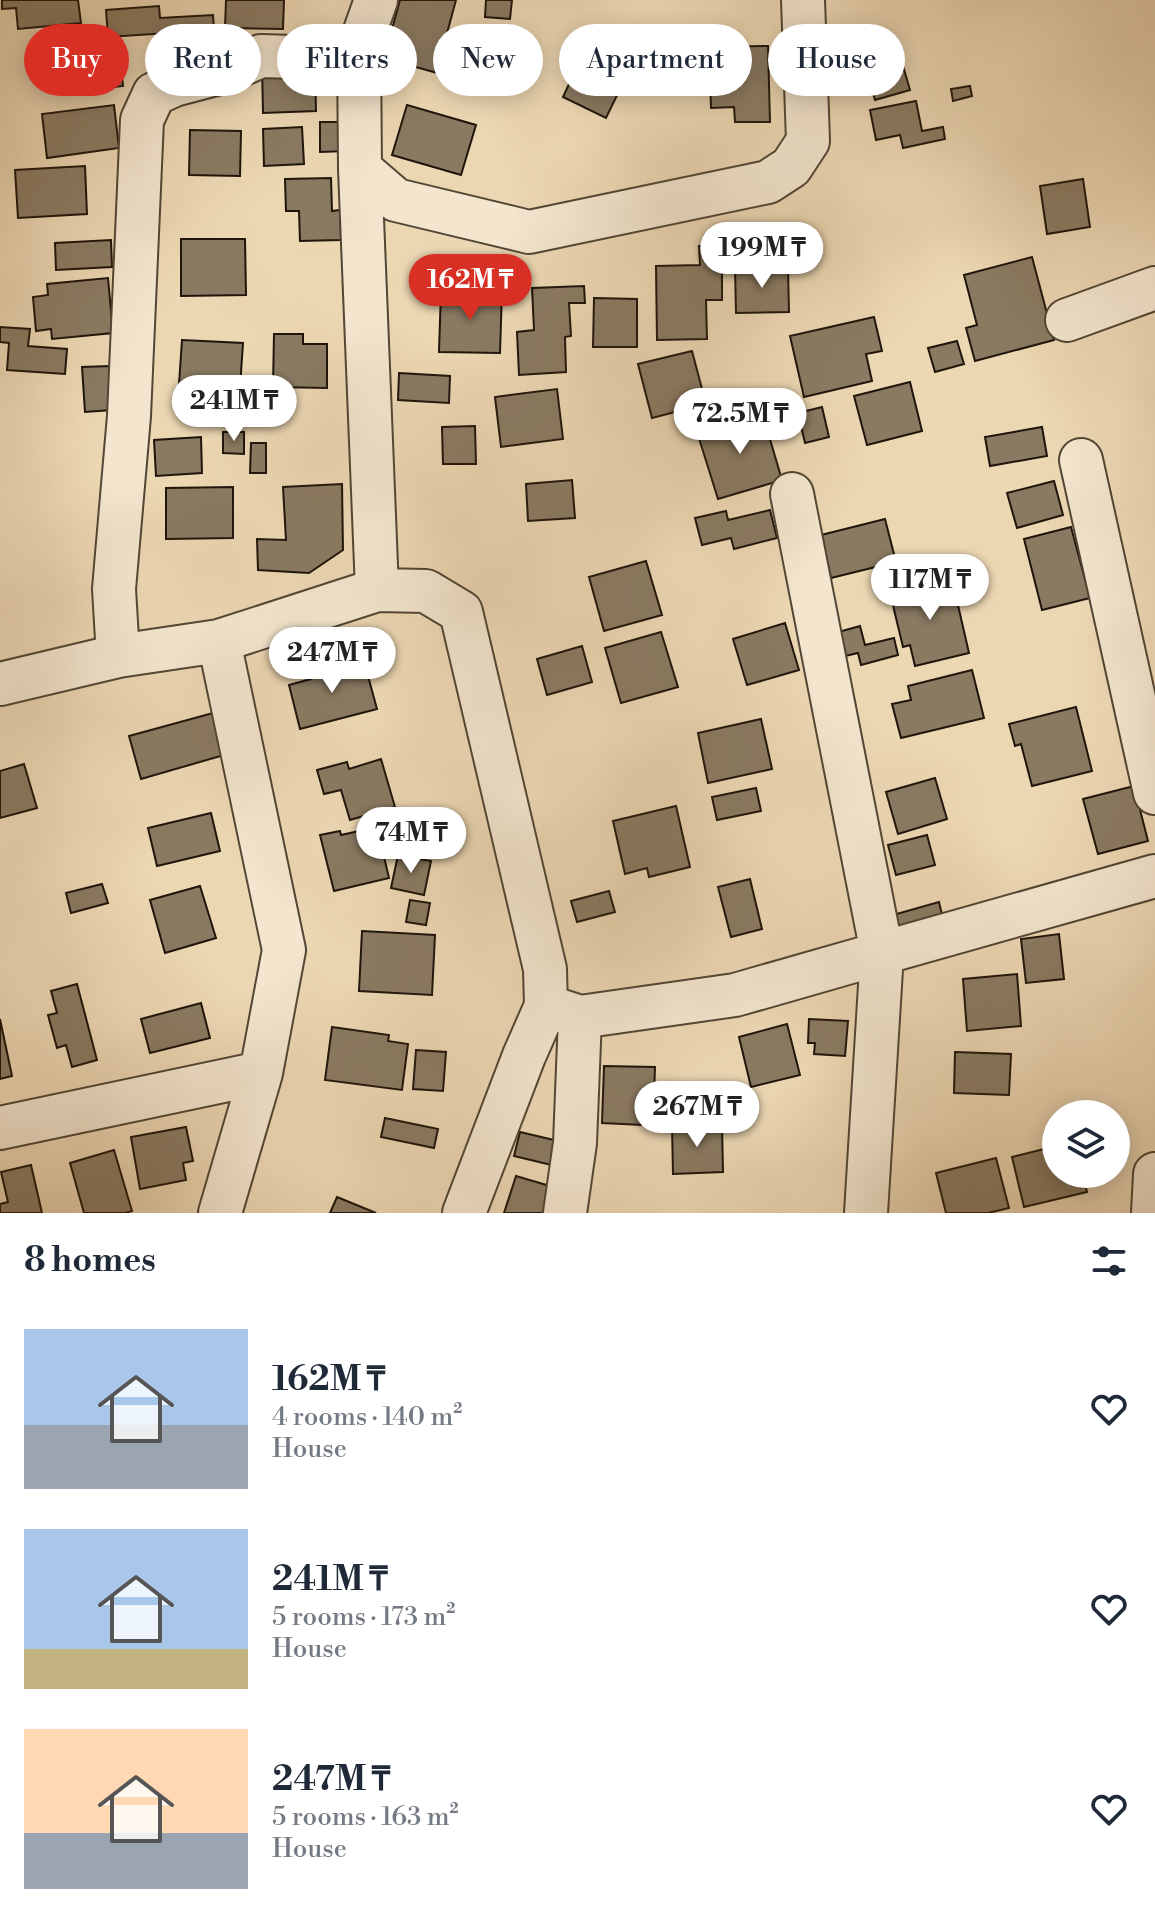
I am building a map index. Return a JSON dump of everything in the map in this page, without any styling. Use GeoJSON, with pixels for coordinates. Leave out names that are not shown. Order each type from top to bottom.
{"type":"FeatureCollection","features":[{"type":"Feature","properties":{"kind":"street"},"geometry":{"type":"LineString","coordinates":[[368,24],[376,0]]}},
{"type":"Feature","properties":{"kind":"street"},"geometry":{"type":"LineString","coordinates":[[360,169],[396,200],[529,232],[768,182],[791,167],[808,141],[803,0]]}},
{"type":"Feature","properties":{"kind":"street"},"geometry":{"type":"LineString","coordinates":[[118,656],[114,589],[129,416],[142,120],[154,94],[174,85],[227,71],[261,56],[277,56]]}},
{"type":"Feature","properties":{"kind":"street"},"geometry":{"type":"LineString","coordinates":[[359,96],[377,590]]}},
{"type":"Feature","properties":{"kind":"street"},"geometry":{"type":"LineString","coordinates":[[1067,320],[1155,288]]}},
{"type":"Feature","properties":{"kind":"street"},"geometry":{"type":"LineString","coordinates":[[1081,460],[1155,793]]}},
{"type":"Feature","properties":{"kind":"street"},"geometry":{"type":"LineString","coordinates":[[792,494],[882,953],[866,1213]]}},
{"type":"Feature","properties":{"kind":"street"},"geometry":{"type":"LineString","coordinates":[[0,684],[118,656],[219,641],[377,590],[426,591],[461,612],[545,969],[563,1011],[575,1143],[565,1213]]}},
{"type":"Feature","properties":{"kind":"street"},"geometry":{"type":"LineString","coordinates":[[219,641],[284,950],[261,1073],[220,1213]]}},
{"type":"Feature","properties":{"kind":"street"},"geometry":{"type":"LineString","coordinates":[[464,1213],[524,1056],[563,1011],[735,995],[1155,876]]}},
{"type":"Feature","properties":{"kind":"street"},"geometry":{"type":"LineString","coordinates":[[0,1128],[261,1073]]}},
{"type":"Feature","properties":{"kind":"street"},"geometry":{"type":"LineString","coordinates":[[1153,1213],[1155,1174]]}},
{"type":"Feature","properties":{"kind":"building"},"geometry":{"type":"Polygon","coordinates":[[[2,0],[78,0],[81,23],[24,24],[24,28],[18,29],[16,8],[2,9],[2,0]]]}},
{"type":"Feature","properties":{"kind":"building"},"geometry":{"type":"Polygon","coordinates":[[[226,0],[284,0],[283,24],[277,24],[277,29],[261,29],[261,24],[225,24],[226,0]]]}},
{"type":"Feature","properties":{"kind":"building"},"geometry":{"type":"Polygon","coordinates":[[[400,0],[456,0],[450,24],[433,24],[433,72],[417,67],[417,24],[393,24],[400,0]]]}},
{"type":"Feature","properties":{"kind":"building"},"geometry":{"type":"Polygon","coordinates":[[[486,0],[512,0],[510,19],[485,17],[486,0]]]}},
{"type":"Feature","properties":{"kind":"building"},"geometry":{"type":"Polygon","coordinates":[[[159,6],[160,18],[213,15],[214,24],[145,24],[145,35],[129,36],[129,24],[107,24],[106,10],[159,6]]]}},
{"type":"Feature","properties":{"kind":"building"},"geometry":{"type":"Polygon","coordinates":[[[752,46],[768,46],[770,122],[735,122],[734,107],[711,108],[711,96],[752,96],[752,46]]]}},
{"type":"Feature","properties":{"kind":"building"},"geometry":{"type":"Polygon","coordinates":[[[262,64],[277,64],[277,96],[316,96],[316,111],[263,113],[262,64]]]}},
{"type":"Feature","properties":{"kind":"building"},"geometry":{"type":"Polygon","coordinates":[[[905,73],[910,90],[905,91],[905,73]]]}},
{"type":"Feature","properties":{"kind":"building"},"geometry":{"type":"Polygon","coordinates":[[[970,86],[972,96],[953,101],[951,89],[970,86]]]}},
{"type":"Feature","properties":{"kind":"building"},"geometry":{"type":"Polygon","coordinates":[[[563,96],[617,96],[606,118],[563,96]]]}},
{"type":"Feature","properties":{"kind":"building"},"geometry":{"type":"Polygon","coordinates":[[[916,101],[922,131],[943,127],[945,139],[903,148],[900,135],[876,140],[870,110],[916,101]]]}},
{"type":"Feature","properties":{"kind":"building"},"geometry":{"type":"Polygon","coordinates":[[[114,105],[119,148],[47,158],[42,114],[114,105]]]}},
{"type":"Feature","properties":{"kind":"building"},"geometry":{"type":"Polygon","coordinates":[[[407,105],[476,125],[461,175],[392,155],[407,105]]]}},
{"type":"Feature","properties":{"kind":"building"},"geometry":{"type":"Polygon","coordinates":[[[320,122],[346,122],[347,151],[320,152],[320,122]]]}},
{"type":"Feature","properties":{"kind":"building"},"geometry":{"type":"Polygon","coordinates":[[[302,127],[304,164],[264,166],[263,129],[302,127]]]}},
{"type":"Feature","properties":{"kind":"building"},"geometry":{"type":"Polygon","coordinates":[[[190,130],[241,131],[240,176],[189,175],[190,130]]]}},
{"type":"Feature","properties":{"kind":"building"},"geometry":{"type":"Polygon","coordinates":[[[85,166],[87,214],[18,218],[15,170],[85,166]]]}},
{"type":"Feature","properties":{"kind":"building"},"geometry":{"type":"Polygon","coordinates":[[[331,178],[332,211],[340,210],[341,240],[300,241],[299,211],[286,211],[285,179],[331,178]]]}},
{"type":"Feature","properties":{"kind":"building"},"geometry":{"type":"Polygon","coordinates":[[[1083,179],[1090,227],[1047,234],[1040,186],[1083,179]]]}},
{"type":"Feature","properties":{"kind":"building"},"geometry":{"type":"Polygon","coordinates":[[[181,239],[245,239],[246,295],[181,296],[181,239]]]}},
{"type":"Feature","properties":{"kind":"building"},"geometry":{"type":"Polygon","coordinates":[[[111,240],[112,267],[56,270],[55,243],[111,240]]]}},
{"type":"Feature","properties":{"kind":"building"},"geometry":{"type":"Polygon","coordinates":[[[699,246],[722,246],[722,300],[706,300],[707,339],[657,340],[656,266],[700,265],[699,246]]]}},
{"type":"Feature","properties":{"kind":"building"},"geometry":{"type":"Polygon","coordinates":[[[1032,257],[1054,340],[975,361],[966,328],[977,325],[964,275],[1032,257]]]}},
{"type":"Feature","properties":{"kind":"building"},"geometry":{"type":"Polygon","coordinates":[[[788,268],[789,312],[736,313],[735,269],[788,268]]]}},
{"type":"Feature","properties":{"kind":"building"},"geometry":{"type":"Polygon","coordinates":[[[108,278],[113,333],[52,339],[51,329],[36,331],[33,297],[48,295],[47,284],[108,278]]]}},
{"type":"Feature","properties":{"kind":"building"},"geometry":{"type":"Polygon","coordinates":[[[584,286],[585,303],[569,303],[571,336],[565,337],[566,372],[519,375],[517,332],[534,330],[532,288],[584,286]]]}},
{"type":"Feature","properties":{"kind":"building"},"geometry":{"type":"Polygon","coordinates":[[[441,290],[502,291],[500,353],[439,352],[441,290]]]}},
{"type":"Feature","properties":{"kind":"building"},"geometry":{"type":"Polygon","coordinates":[[[594,298],[637,299],[637,347],[593,347],[594,298]]]}},
{"type":"Feature","properties":{"kind":"building"},"geometry":{"type":"Polygon","coordinates":[[[874,317],[882,351],[866,354],[872,381],[804,397],[790,336],[874,317]]]}},
{"type":"Feature","properties":{"kind":"building"},"geometry":{"type":"Polygon","coordinates":[[[0,327],[30,329],[28,346],[67,349],[65,374],[7,370],[9,343],[0,342],[0,327]]]}},
{"type":"Feature","properties":{"kind":"building"},"geometry":{"type":"Polygon","coordinates":[[[274,334],[303,334],[303,344],[327,344],[327,388],[273,387],[274,334]]]}},
{"type":"Feature","properties":{"kind":"building"},"geometry":{"type":"Polygon","coordinates":[[[182,340],[243,343],[240,387],[179,384],[182,340]]]}},
{"type":"Feature","properties":{"kind":"building"},"geometry":{"type":"Polygon","coordinates":[[[957,341],[964,364],[935,372],[928,348],[957,341]]]}},
{"type":"Feature","properties":{"kind":"building"},"geometry":{"type":"Polygon","coordinates":[[[692,351],[706,404],[652,418],[638,364],[692,351]]]}},
{"type":"Feature","properties":{"kind":"building"},"geometry":{"type":"Polygon","coordinates":[[[110,366],[112,410],[85,412],[82,367],[110,366]]]}},
{"type":"Feature","properties":{"kind":"building"},"geometry":{"type":"Polygon","coordinates":[[[399,373],[450,376],[449,403],[398,400],[399,373]]]}},
{"type":"Feature","properties":{"kind":"building"},"geometry":{"type":"Polygon","coordinates":[[[910,382],[922,431],[867,445],[854,396],[910,382]]]}},
{"type":"Feature","properties":{"kind":"building"},"geometry":{"type":"Polygon","coordinates":[[[557,389],[563,439],[501,447],[495,397],[557,389]]]}},
{"type":"Feature","properties":{"kind":"building"},"geometry":{"type":"Polygon","coordinates":[[[822,407],[829,437],[805,443],[798,413],[822,407]]]}},
{"type":"Feature","properties":{"kind":"building"},"geometry":{"type":"Polygon","coordinates":[[[762,412],[782,480],[718,499],[697,432],[762,412]]]}},
{"type":"Feature","properties":{"kind":"building"},"geometry":{"type":"Polygon","coordinates":[[[475,426],[476,464],[443,464],[442,427],[475,426]]]}},
{"type":"Feature","properties":{"kind":"building"},"geometry":{"type":"Polygon","coordinates":[[[1042,427],[1047,456],[990,466],[985,437],[1042,427]]]}},
{"type":"Feature","properties":{"kind":"building"},"geometry":{"type":"Polygon","coordinates":[[[223,432],[244,432],[244,454],[223,453],[223,432]]]}},
{"type":"Feature","properties":{"kind":"building"},"geometry":{"type":"Polygon","coordinates":[[[201,437],[202,473],[156,476],[154,440],[201,437]]]}},
{"type":"Feature","properties":{"kind":"building"},"geometry":{"type":"Polygon","coordinates":[[[251,443],[266,443],[266,473],[250,473],[251,443]]]}},
{"type":"Feature","properties":{"kind":"building"},"geometry":{"type":"Polygon","coordinates":[[[572,480],[575,518],[528,521],[526,484],[572,480]]]}},
{"type":"Feature","properties":{"kind":"building"},"geometry":{"type":"Polygon","coordinates":[[[1054,481],[1063,515],[1017,528],[1007,493],[1054,481]]]}},
{"type":"Feature","properties":{"kind":"building"},"geometry":{"type":"Polygon","coordinates":[[[342,484],[343,550],[309,573],[258,570],[257,539],[286,540],[283,487],[342,484]]]}},
{"type":"Feature","properties":{"kind":"building"},"geometry":{"type":"Polygon","coordinates":[[[233,487],[233,538],[166,539],[166,488],[233,487]]]}},
{"type":"Feature","properties":{"kind":"building"},"geometry":{"type":"Polygon","coordinates":[[[770,510],[777,538],[734,549],[731,538],[702,545],[695,518],[726,511],[728,520],[770,510]]]}},
{"type":"Feature","properties":{"kind":"building"},"geometry":{"type":"Polygon","coordinates":[[[885,519],[896,562],[831,578],[821,535],[885,519]]]}},
{"type":"Feature","properties":{"kind":"building"},"geometry":{"type":"Polygon","coordinates":[[[1071,527],[1090,598],[1042,610],[1024,539],[1071,527]]]}},
{"type":"Feature","properties":{"kind":"building"},"geometry":{"type":"Polygon","coordinates":[[[646,561],[662,615],[604,631],[589,577],[646,561]]]}},
{"type":"Feature","properties":{"kind":"building"},"geometry":{"type":"Polygon","coordinates":[[[952,579],[969,653],[915,666],[910,645],[903,647],[890,593],[952,579]]]}},
{"type":"Feature","properties":{"kind":"building"},"geometry":{"type":"Polygon","coordinates":[[[785,623],[799,670],[747,685],[733,639],[785,623]]]}},
{"type":"Feature","properties":{"kind":"building"},"geometry":{"type":"Polygon","coordinates":[[[860,626],[865,645],[894,638],[898,655],[861,665],[858,653],[841,657],[835,633],[860,626]]]}},
{"type":"Feature","properties":{"kind":"building"},"geometry":{"type":"Polygon","coordinates":[[[661,632],[678,687],[621,703],[605,648],[661,632]]]}},
{"type":"Feature","properties":{"kind":"building"},"geometry":{"type":"Polygon","coordinates":[[[582,646],[592,682],[547,695],[537,659],[582,646]]]}},
{"type":"Feature","properties":{"kind":"building"},"geometry":{"type":"Polygon","coordinates":[[[337,660],[340,672],[365,665],[377,709],[300,729],[289,685],[311,679],[308,668],[337,660]]]}},
{"type":"Feature","properties":{"kind":"building"},"geometry":{"type":"Polygon","coordinates":[[[972,670],[984,718],[901,738],[892,704],[911,700],[908,686],[972,670]]]}},
{"type":"Feature","properties":{"kind":"building"},"geometry":{"type":"Polygon","coordinates":[[[1076,707],[1092,771],[1032,786],[1021,744],[1015,746],[1009,724],[1076,707]]]}},
{"type":"Feature","properties":{"kind":"building"},"geometry":{"type":"Polygon","coordinates":[[[213,713],[224,755],[141,779],[129,736],[213,713]]]}},
{"type":"Feature","properties":{"kind":"building"},"geometry":{"type":"Polygon","coordinates":[[[761,719],[772,769],[708,783],[698,733],[761,719]]]}},
{"type":"Feature","properties":{"kind":"building"},"geometry":{"type":"Polygon","coordinates":[[[381,759],[395,807],[350,820],[341,790],[324,794],[317,770],[347,762],[349,769],[381,759]]]}},
{"type":"Feature","properties":{"kind":"building"},"geometry":{"type":"Polygon","coordinates":[[[24,764],[37,808],[0,818],[0,771],[24,764]]]}},
{"type":"Feature","properties":{"kind":"building"},"geometry":{"type":"Polygon","coordinates":[[[935,778],[947,819],[898,834],[886,792],[935,778]]]}},
{"type":"Feature","properties":{"kind":"building"},"geometry":{"type":"Polygon","coordinates":[[[1134,786],[1148,841],[1098,854],[1083,799],[1134,786]]]}},
{"type":"Feature","properties":{"kind":"building"},"geometry":{"type":"Polygon","coordinates":[[[756,788],[761,811],[717,820],[712,797],[756,788]]]}},
{"type":"Feature","properties":{"kind":"building"},"geometry":{"type":"Polygon","coordinates":[[[676,806],[690,867],[649,877],[647,868],[625,874],[613,821],[676,806]]]}},
{"type":"Feature","properties":{"kind":"building"},"geometry":{"type":"Polygon","coordinates":[[[211,813],[220,851],[157,866],[148,828],[211,813]]]}},
{"type":"Feature","properties":{"kind":"building"},"geometry":{"type":"Polygon","coordinates":[[[377,827],[389,878],[334,891],[320,835],[340,831],[341,835],[377,827]]]}},
{"type":"Feature","properties":{"kind":"building"},"geometry":{"type":"Polygon","coordinates":[[[927,835],[935,865],[896,875],[888,845],[927,835]]]}},
{"type":"Feature","properties":{"kind":"building"},"geometry":{"type":"Polygon","coordinates":[[[398,855],[431,861],[424,895],[391,888],[398,855]]]}},
{"type":"Feature","properties":{"kind":"building"},"geometry":{"type":"Polygon","coordinates":[[[750,879],[762,929],[731,937],[718,887],[750,879]]]}},
{"type":"Feature","properties":{"kind":"building"},"geometry":{"type":"Polygon","coordinates":[[[102,884],[108,903],[71,913],[66,893],[102,884]]]}},
{"type":"Feature","properties":{"kind":"building"},"geometry":{"type":"Polygon","coordinates":[[[200,886],[216,938],[165,953],[150,900],[200,886]]]}},
{"type":"Feature","properties":{"kind":"building"},"geometry":{"type":"Polygon","coordinates":[[[609,891],[615,912],[577,922],[571,901],[609,891]]]}},
{"type":"Feature","properties":{"kind":"building"},"geometry":{"type":"Polygon","coordinates":[[[410,900],[430,903],[426,925],[406,922],[410,900]]]}},
{"type":"Feature","properties":{"kind":"building"},"geometry":{"type":"Polygon","coordinates":[[[939,902],[943,919],[891,934],[886,917],[939,902]]]}},
{"type":"Feature","properties":{"kind":"building"},"geometry":{"type":"Polygon","coordinates":[[[362,931],[435,935],[432,995],[359,991],[362,931]]]}},
{"type":"Feature","properties":{"kind":"building"},"geometry":{"type":"Polygon","coordinates":[[[1059,934],[1064,979],[1026,983],[1021,939],[1059,934]]]}},
{"type":"Feature","properties":{"kind":"building"},"geometry":{"type":"Polygon","coordinates":[[[1017,974],[1021,1026],[967,1031],[963,979],[1017,974]]]}},
{"type":"Feature","properties":{"kind":"building"},"geometry":{"type":"Polygon","coordinates":[[[77,984],[97,1060],[72,1067],[66,1045],[57,1048],[48,1015],[57,1013],[51,991],[77,984]]]}},
{"type":"Feature","properties":{"kind":"building"},"geometry":{"type":"Polygon","coordinates":[[[201,1003],[210,1038],[150,1053],[141,1019],[201,1003]]]}},
{"type":"Feature","properties":{"kind":"building"},"geometry":{"type":"Polygon","coordinates":[[[0,1019],[12,1076],[0,1079],[0,1019]]]}},
{"type":"Feature","properties":{"kind":"building"},"geometry":{"type":"Polygon","coordinates":[[[809,1019],[848,1021],[845,1056],[814,1054],[815,1043],[808,1043],[809,1019]]]}},
{"type":"Feature","properties":{"kind":"building"},"geometry":{"type":"Polygon","coordinates":[[[787,1024],[800,1075],[751,1087],[739,1037],[787,1024]]]}},
{"type":"Feature","properties":{"kind":"building"},"geometry":{"type":"Polygon","coordinates":[[[332,1027],[389,1035],[388,1041],[408,1044],[402,1090],[325,1080],[332,1027]]]}},
{"type":"Feature","properties":{"kind":"building"},"geometry":{"type":"Polygon","coordinates":[[[416,1050],[446,1052],[443,1091],[413,1089],[416,1050]]]}},
{"type":"Feature","properties":{"kind":"building"},"geometry":{"type":"Polygon","coordinates":[[[955,1052],[1011,1054],[1009,1095],[954,1093],[955,1052]]]}},
{"type":"Feature","properties":{"kind":"building"},"geometry":{"type":"Polygon","coordinates":[[[604,1066],[655,1067],[654,1097],[643,1096],[642,1125],[602,1123],[604,1066]]]}},
{"type":"Feature","properties":{"kind":"building"},"geometry":{"type":"Polygon","coordinates":[[[385,1118],[438,1129],[434,1148],[381,1137],[385,1118]]]}},
{"type":"Feature","properties":{"kind":"building"},"geometry":{"type":"Polygon","coordinates":[[[672,1125],[722,1125],[723,1172],[673,1174],[672,1125]]]}},
{"type":"Feature","properties":{"kind":"building"},"geometry":{"type":"Polygon","coordinates":[[[186,1127],[193,1161],[183,1163],[186,1180],[140,1189],[131,1137],[186,1127]]]}},
{"type":"Feature","properties":{"kind":"building"},"geometry":{"type":"Polygon","coordinates":[[[520,1132],[571,1144],[564,1168],[514,1156],[520,1132]]]}},
{"type":"Feature","properties":{"kind":"building"},"geometry":{"type":"Polygon","coordinates":[[[114,1150],[132,1211],[84,1213],[70,1163],[114,1150]]]}},
{"type":"Feature","properties":{"kind":"building"},"geometry":{"type":"Polygon","coordinates":[[[1042,1150],[1042,1188],[1086,1188],[1087,1192],[1024,1207],[1012,1157],[1042,1150]]]}},
{"type":"Feature","properties":{"kind":"building"},"geometry":{"type":"Polygon","coordinates":[[[996,1158],[1009,1208],[988,1213],[946,1213],[936,1173],[996,1158]]]}},
{"type":"Feature","properties":{"kind":"building"},"geometry":{"type":"Polygon","coordinates":[[[31,1165],[42,1213],[0,1213],[0,1204],[8,1202],[1,1172],[31,1165]]]}},
{"type":"Feature","properties":{"kind":"building"},"geometry":{"type":"Polygon","coordinates":[[[516,1176],[560,1189],[553,1213],[504,1213],[516,1176]]]}},
{"type":"Feature","properties":{"kind":"building"},"geometry":{"type":"Polygon","coordinates":[[[337,1197],[376,1213],[330,1213],[337,1197]]]}}]}
